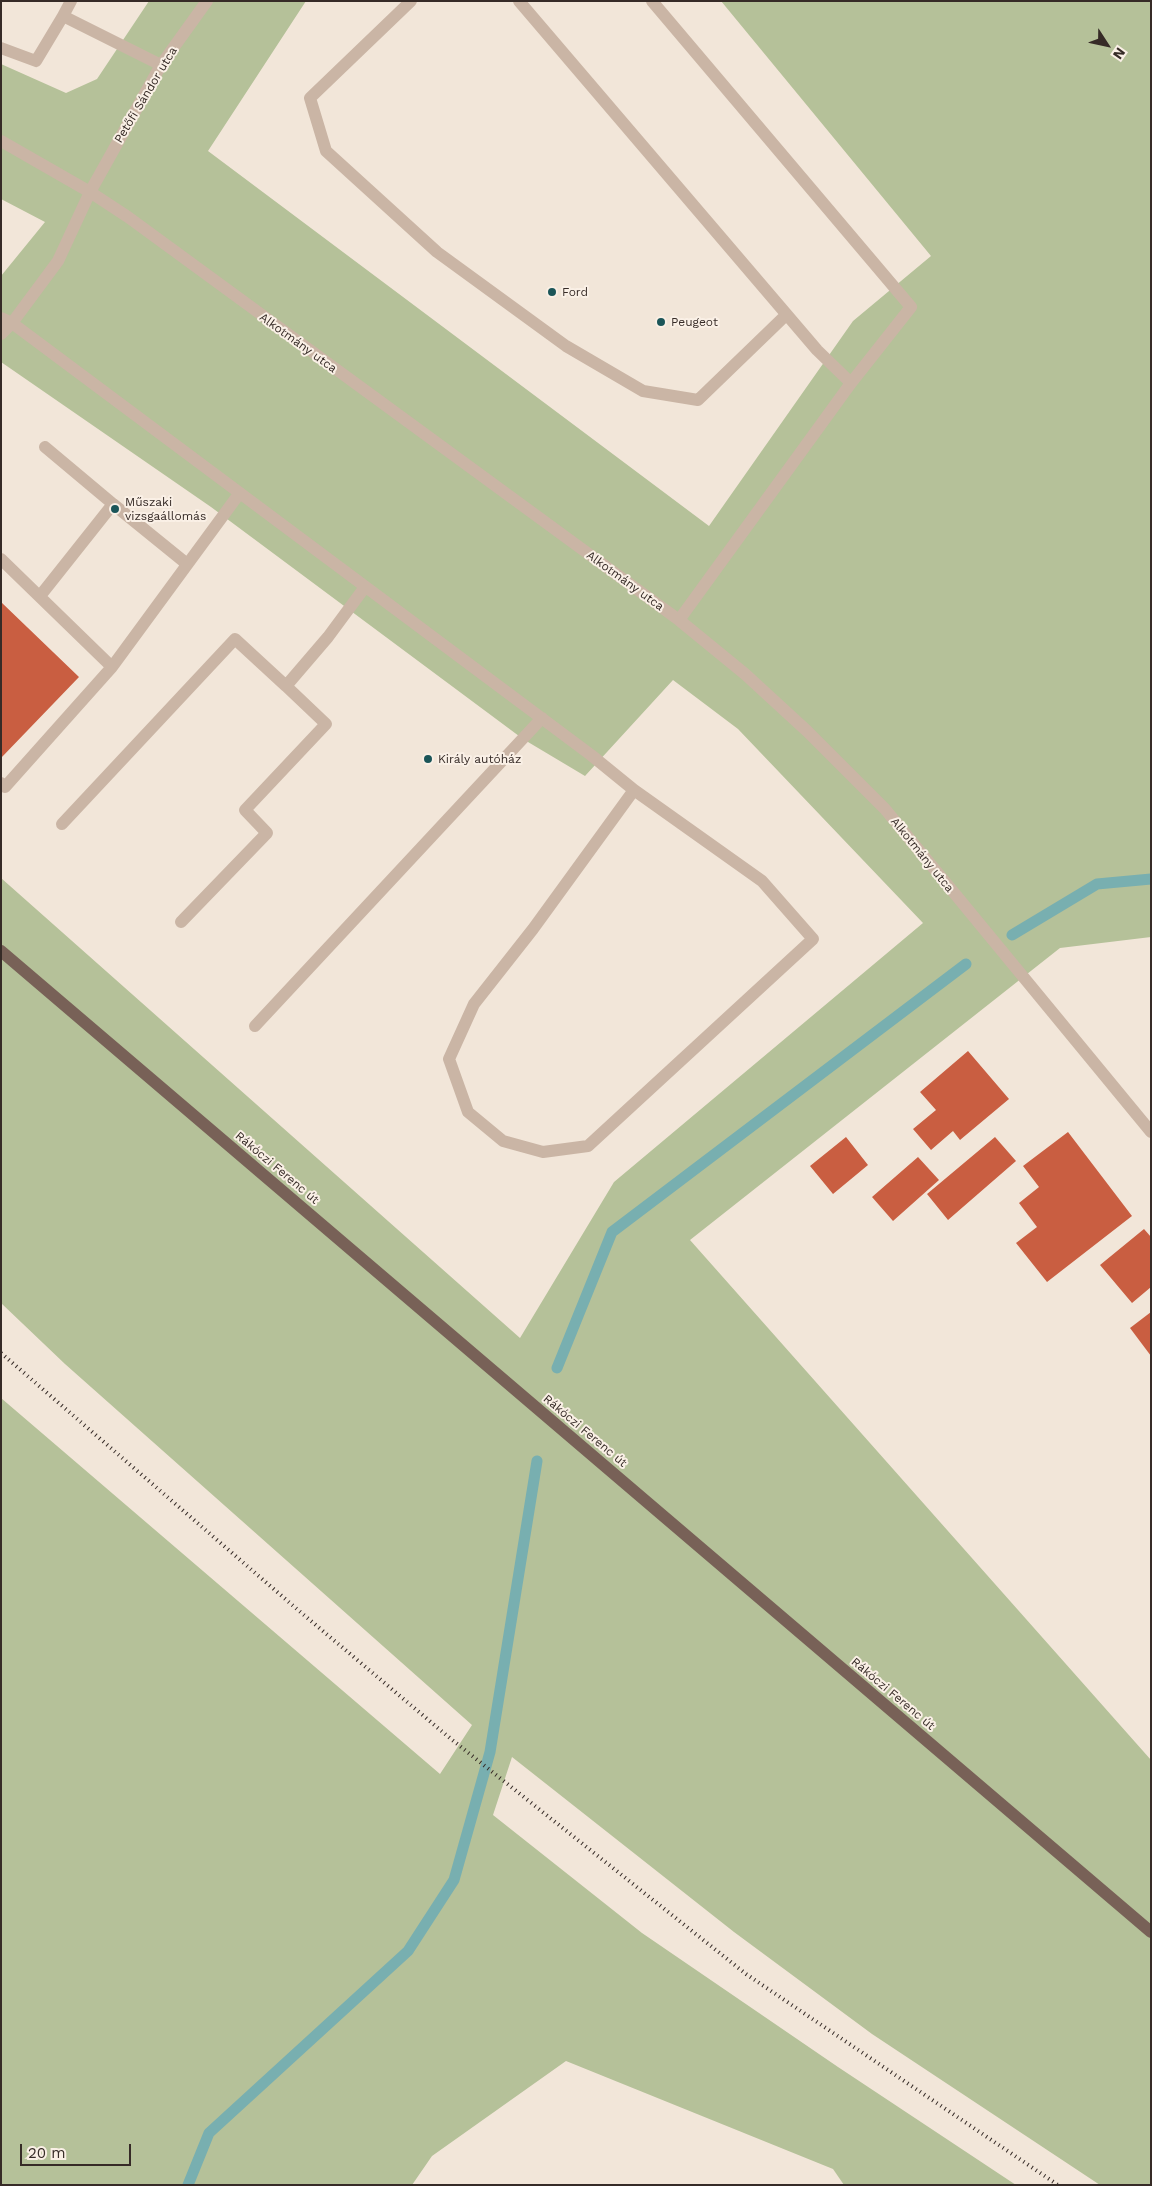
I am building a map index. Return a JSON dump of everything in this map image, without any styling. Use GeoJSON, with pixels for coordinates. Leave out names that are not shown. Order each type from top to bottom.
{"type":"FeatureCollection","features":[{"type":"Feature","properties":{"kind":"main road","name":"Rákóczi Ferenc út"},"geometry":{"type":"LineString","coordinates":[[1,951],[1151,1932]]}},
{"type":"Feature","properties":{"kind":"street"},"geometry":{"type":"LineString","coordinates":[[1,48],[36,61],[71,1]]}},
{"type":"Feature","properties":{"kind":"street","name":"Petőfi Sándor utca"},"geometry":{"type":"LineString","coordinates":[[1,334],[7,321],[58,261],[90,192],[161,65],[207,1]]}},
{"type":"Feature","properties":{"kind":"street"},"geometry":{"type":"LineString","coordinates":[[411,1],[310,98],[326,151],[437,252],[566,346],[643,391],[698,400],[786,315]]}},
{"type":"Feature","properties":{"kind":"street"},"geometry":{"type":"LineString","coordinates":[[519,1],[816,350],[851,384]]}},
{"type":"Feature","properties":{"kind":"street"},"geometry":{"type":"LineString","coordinates":[[652,1],[911,307],[851,384],[679,620]]}},
{"type":"Feature","properties":{"kind":"street"},"geometry":{"type":"LineString","coordinates":[[63,16],[161,65]]}},
{"type":"Feature","properties":{"kind":"street","name":"Alkotmány utca"},"geometry":{"type":"LineString","coordinates":[[1,141],[90,192],[136,223],[679,620],[745,674],[807,730],[885,810],[1151,1132]]}},
{"type":"Feature","properties":{"kind":"street"},"geometry":{"type":"LineString","coordinates":[[7,321],[542,718],[634,790],[762,881],[813,939],[588,1146],[543,1152],[503,1141],[468,1112],[449,1059],[474,1004],[533,929],[634,790]]}},
{"type":"Feature","properties":{"kind":"street"},"geometry":{"type":"LineString","coordinates":[[45,447],[187,564]]}},
{"type":"Feature","properties":{"kind":"street"},"geometry":{"type":"LineString","coordinates":[[1,783],[4,787],[112,667],[239,494]]}},
{"type":"Feature","properties":{"kind":"street"},"geometry":{"type":"LineString","coordinates":[[40,596],[113,504]]}},
{"type":"Feature","properties":{"kind":"street"},"geometry":{"type":"LineString","coordinates":[[1,559],[112,667]]}},
{"type":"Feature","properties":{"kind":"street"},"geometry":{"type":"LineString","coordinates":[[286,686],[328,637],[365,587]]}},
{"type":"Feature","properties":{"kind":"street"},"geometry":{"type":"LineString","coordinates":[[62,824],[235,639],[326,724],[245,810],[267,833],[181,922]]}},
{"type":"Feature","properties":{"kind":"street"},"geometry":{"type":"LineString","coordinates":[[255,1026],[542,718]]}},
{"type":"Feature","properties":{"kind":"green space"},"geometry":{"type":"Polygon","coordinates":[[[149,1],[306,1],[208,151],[709,526],[853,321],[931,256],[721,1],[1151,1],[1151,937],[1060,948],[690,1240],[1151,1760],[1151,2185],[1100,2185],[872,2034],[734,1932],[512,1757],[493,1815],[642,1933],[838,2067],[1016,2185],[844,2185],[833,2169],[566,2061],[432,2156],[412,2185],[1,2185],[1,1398],[440,1774],[472,1725],[65,1364],[1,1303],[1,878],[520,1338],[614,1182],[923,923],[738,729],[673,680],[585,776],[523,739],[211,507],[1,362],[1,276],[45,222],[1,199],[1,64],[66,93],[97,79],[149,1]]]}},
{"type":"Feature","properties":{"kind":"building"},"geometry":{"type":"Polygon","coordinates":[[[1,602],[79,677],[1,758],[1,602]]]}},
{"type":"Feature","properties":{"kind":"building"},"geometry":{"type":"Polygon","coordinates":[[[968,1051],[1009,1099],[960,1140],[953,1131],[931,1150],[913,1129],[936,1110],[920,1092],[968,1051]]]}},
{"type":"Feature","properties":{"kind":"building"},"geometry":{"type":"Polygon","coordinates":[[[1068,1132],[1132,1216],[1047,1282],[1016,1243],[1037,1227],[1019,1203],[1039,1187],[1023,1166],[1068,1132]]]}},
{"type":"Feature","properties":{"kind":"building"},"geometry":{"type":"Polygon","coordinates":[[[846,1137],[868,1165],[833,1194],[810,1166],[846,1137]]]}},
{"type":"Feature","properties":{"kind":"building"},"geometry":{"type":"Polygon","coordinates":[[[995,1137],[1016,1161],[948,1220],[927,1194],[995,1137]]]}},
{"type":"Feature","properties":{"kind":"building"},"geometry":{"type":"Polygon","coordinates":[[[918,1157],[939,1180],[893,1221],[872,1197],[918,1157]]]}},
{"type":"Feature","properties":{"kind":"building"},"geometry":{"type":"Polygon","coordinates":[[[1144,1229],[1151,1237],[1151,1287],[1132,1303],[1100,1265],[1144,1229]]]}},
{"type":"Feature","properties":{"kind":"building"},"geometry":{"type":"Polygon","coordinates":[[[1151,1312],[1151,1356],[1130,1328],[1151,1312]]]}},
{"type":"Feature","properties":{"kind":"waterway"},"geometry":{"type":"LineString","coordinates":[[1012,935],[1097,884],[1151,879]]}},
{"type":"Feature","properties":{"kind":"waterway"},"geometry":{"type":"LineString","coordinates":[[557,1368],[612,1232],[966,964]]}},
{"type":"Feature","properties":{"kind":"waterway"},"geometry":{"type":"LineString","coordinates":[[188,2185],[209,2133],[408,1951],[454,1880],[490,1752],[537,1461]]}},
{"type":"Feature","properties":{"kind":"railway"},"geometry":{"type":"LineString","coordinates":[[1,1353],[298,1610],[451,1739],[746,1974],[1058,2185]]}},
{"type":"Feature","properties":{"kind":"place","name":"Ford"},"geometry":{"type":"Point","coordinates":[552,292]}},
{"type":"Feature","properties":{"kind":"place","name":"Peugeot"},"geometry":{"type":"Point","coordinates":[661,322]}},
{"type":"Feature","properties":{"kind":"place","name":"Műszaki vizsgaállomás"},"geometry":{"type":"Point","coordinates":[115,509]}},
{"type":"Feature","properties":{"kind":"place","name":"Király autóház"},"geometry":{"type":"Point","coordinates":[428,759]}}]}
